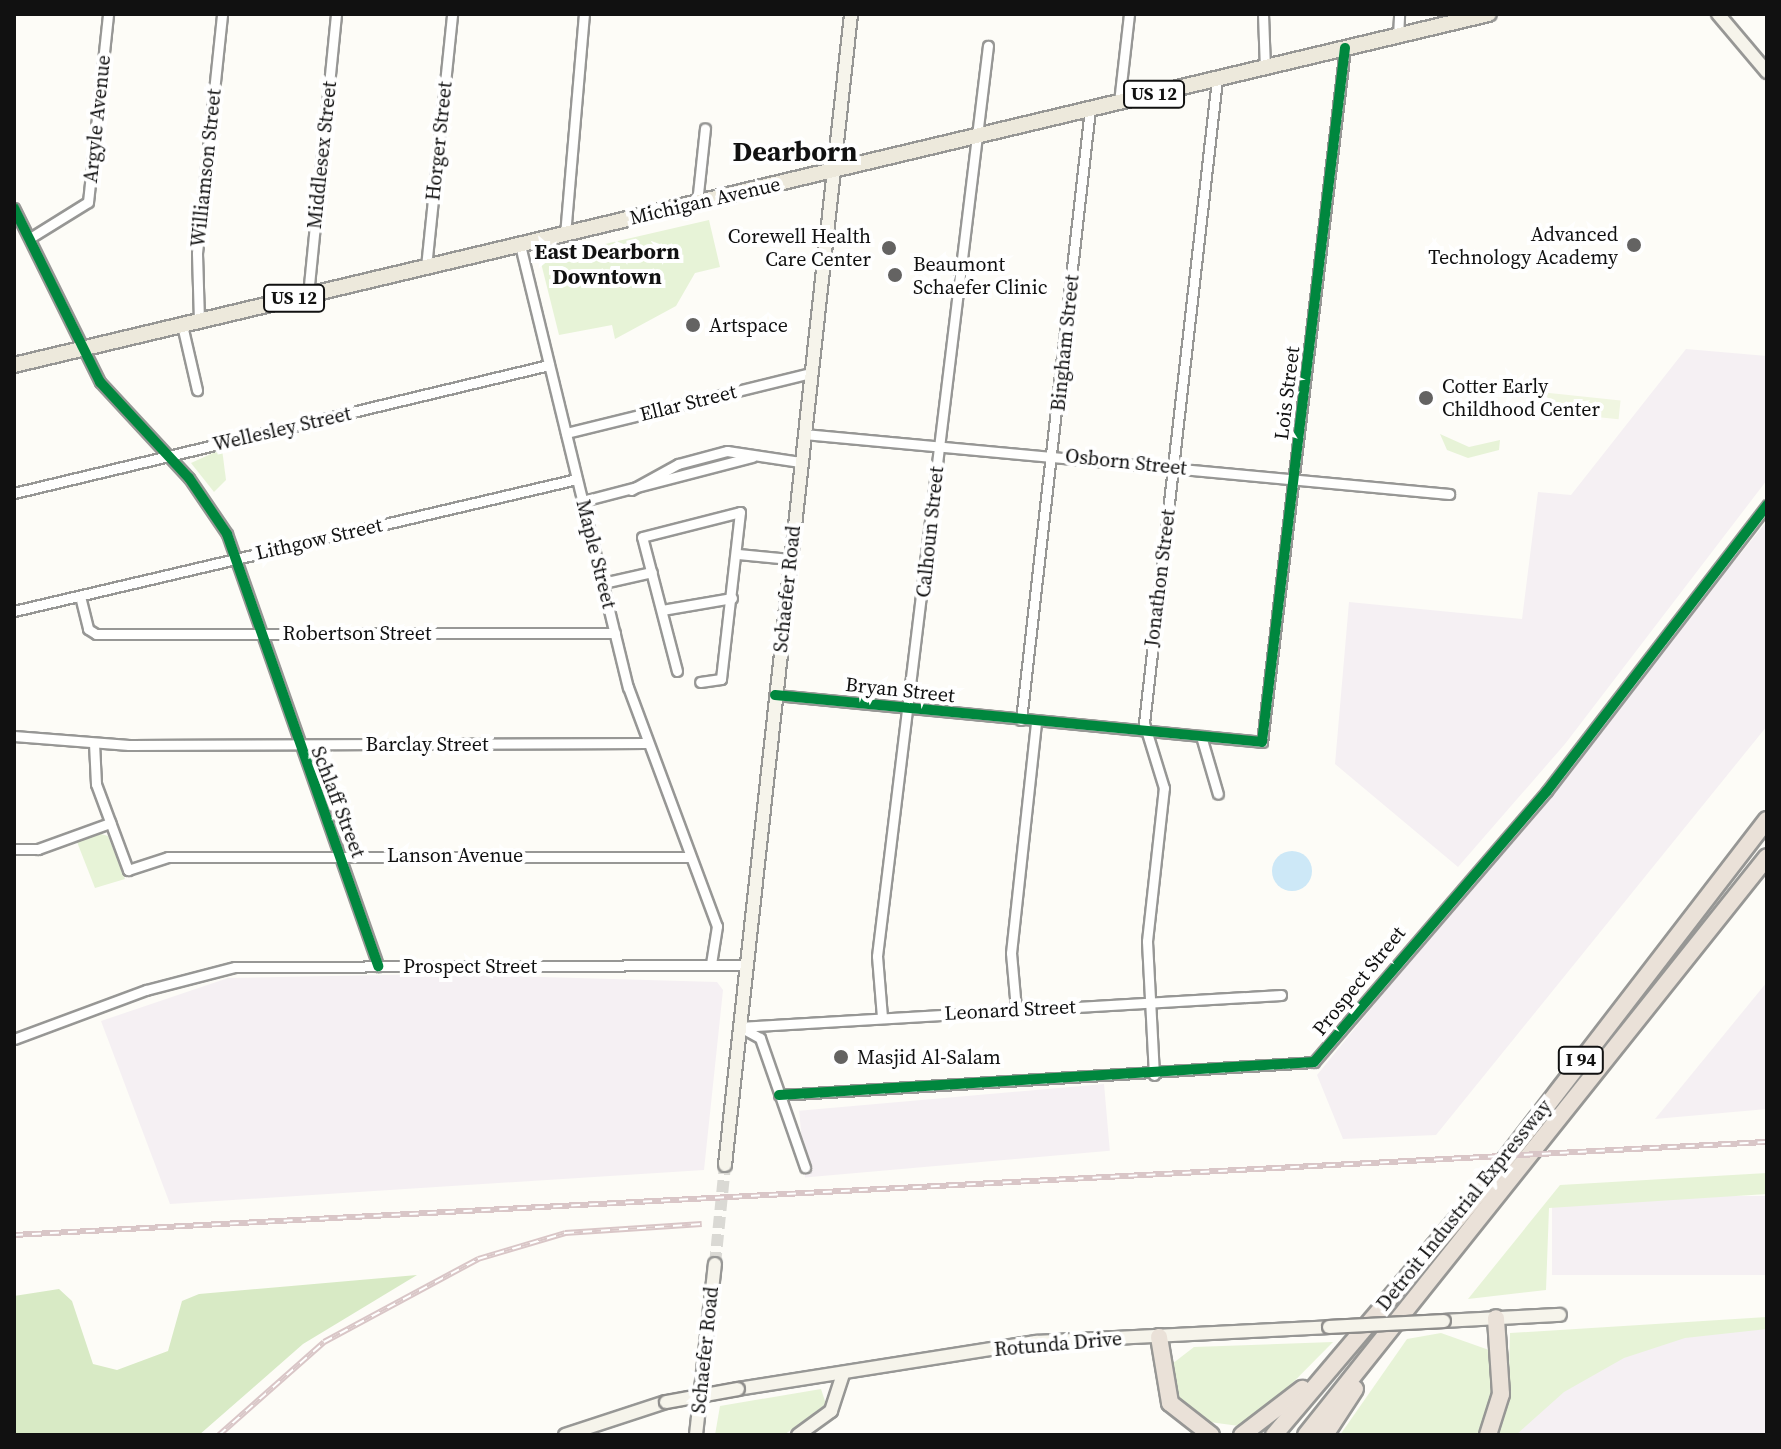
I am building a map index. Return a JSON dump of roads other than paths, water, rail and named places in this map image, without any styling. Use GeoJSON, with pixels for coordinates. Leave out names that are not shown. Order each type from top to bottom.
{"type":"FeatureCollection","features":[{"type":"Feature","properties":{"kind":"highway","name":"Detroit Industrial Expressway"},"geometry":{"type":"LineString","coordinates":[[1274,1435],[1485,1186],[1767,820]]}},
{"type":"Feature","properties":{"kind":"highway","name":"Detroit Industrial Expressway"},"geometry":{"type":"LineString","coordinates":[[1306,1435],[1377,1351],[1767,857]]}},
{"type":"Feature","properties":{"kind":"highway"},"geometry":{"type":"LineString","coordinates":[[1488,1435],[1501,1394],[1496,1318]]}},
{"type":"Feature","properties":{"kind":"highway"},"geometry":{"type":"LineString","coordinates":[[1159,1337],[1170,1403],[1211,1435]]}},
{"type":"Feature","properties":{"kind":"highway"},"geometry":{"type":"LineString","coordinates":[[1325,1435],[1377,1351]]}},
{"type":"Feature","properties":{"kind":"highway"},"geometry":{"type":"LineString","coordinates":[[1242,1435],[1328,1368]]}},
{"type":"Feature","properties":{"kind":"main road","name":"Schaefer Road"},"geometry":{"type":"LineString","coordinates":[[725,1165],[851,14]]}},
{"type":"Feature","properties":{"kind":"main road","name":"Michigan Avenue"},"geometry":{"type":"LineString","coordinates":[[14,365],[1489,14]]}},
{"type":"Feature","properties":{"kind":"main road"},"geometry":{"type":"LineString","coordinates":[[1718,14],[1767,72]]}},
{"type":"Feature","properties":{"kind":"main road","name":"Schaefer Road"},"geometry":{"type":"LineString","coordinates":[[696,1435],[715,1264]]}},
{"type":"Feature","properties":{"kind":"main road","name":"Rotunda Drive"},"geometry":{"type":"LineString","coordinates":[[565,1435],[666,1402],[1036,1342],[1560,1315]]}},
{"type":"Feature","properties":{"kind":"main road"},"geometry":{"type":"LineString","coordinates":[[798,1435],[831,1411],[843,1374]]}},
{"type":"Feature","properties":{"kind":"street","name":"Argyle Avenue"},"geometry":{"type":"LineString","coordinates":[[30,238],[88,202],[108,14]]}},
{"type":"Feature","properties":{"kind":"street","name":"Williamson Street"},"geometry":{"type":"LineString","coordinates":[[199,321],[196,265],[222,14]]}},
{"type":"Feature","properties":{"kind":"street","name":"Middlesex Street"},"geometry":{"type":"LineString","coordinates":[[308,295],[336,14]]}},
{"type":"Feature","properties":{"kind":"street","name":"Horger Street"},"geometry":{"type":"LineString","coordinates":[[426,267],[452,14]]}},
{"type":"Feature","properties":{"kind":"street"},"geometry":{"type":"LineString","coordinates":[[565,235],[584,14]]}},
{"type":"Feature","properties":{"kind":"street"},"geometry":{"type":"LineString","coordinates":[[1119,102],[1129,14]]}},
{"type":"Feature","properties":{"kind":"street"},"geometry":{"type":"LineString","coordinates":[[1263,14],[1265,68]]}},
{"type":"Feature","properties":{"kind":"street"},"geometry":{"type":"LineString","coordinates":[[1398,36],[1399,14]]}},
{"type":"Feature","properties":{"kind":"street","name":"Calhoun Street"},"geometry":{"type":"LineString","coordinates":[[882,1017],[877,956],[988,46]]}},
{"type":"Feature","properties":{"kind":"street","name":"Lois Street"},"geometry":{"type":"LineString","coordinates":[[1201,736],[1262,742],[1345,48]]}},
{"type":"Feature","properties":{"kind":"street","name":"Jonathon Street"},"geometry":{"type":"LineString","coordinates":[[1154,1075],[1147,941],[1164,788],[1144,730],[1217,79]]}},
{"type":"Feature","properties":{"kind":"street","name":"Bingham Street"},"geometry":{"type":"LineString","coordinates":[[1021,720],[1090,109]]}},
{"type":"Feature","properties":{"kind":"street"},"geometry":{"type":"LineString","coordinates":[[697,203],[705,128]]}},
{"type":"Feature","properties":{"kind":"street"},"geometry":{"type":"LineString","coordinates":[[14,208],[83,349],[119,409],[166,456]]}},
{"type":"Feature","properties":{"kind":"street","name":"Maple Street"},"geometry":{"type":"LineString","coordinates":[[520,245],[615,633],[648,743],[717,926],[711,965]]}},
{"type":"Feature","properties":{"kind":"street"},"geometry":{"type":"LineString","coordinates":[[182,325],[197,390]]}},
{"type":"Feature","properties":{"kind":"street","name":"Wellesley Street"},"geometry":{"type":"LineString","coordinates":[[14,493],[549,365]]}},
{"type":"Feature","properties":{"kind":"street","name":"Ellar Street"},"geometry":{"type":"LineString","coordinates":[[566,433],[811,373]]}},
{"type":"Feature","properties":{"kind":"street","name":"Osborn Street"},"geometry":{"type":"LineString","coordinates":[[804,434],[940,443],[1449,494]]}},
{"type":"Feature","properties":{"kind":"street","name":"Schlaff Street"},"geometry":{"type":"LineString","coordinates":[[166,456],[227,534],[256,633],[378,966]]}},
{"type":"Feature","properties":{"kind":"street"},"geometry":{"type":"LineString","coordinates":[[583,501],[755,457],[800,462]]}},
{"type":"Feature","properties":{"kind":"street","name":"Lithgow Street"},"geometry":{"type":"LineString","coordinates":[[14,611],[577,479]]}},
{"type":"Feature","properties":{"kind":"street","name":"Prospect Street"},"geometry":{"type":"LineString","coordinates":[[779,1095],[1289,1068],[1320,1058],[1475,865],[1547,791],[1767,505]]}},
{"type":"Feature","properties":{"kind":"street"},"geometry":{"type":"LineString","coordinates":[[677,671],[642,537],[740,512],[738,554],[721,679],[700,682]]}},
{"type":"Feature","properties":{"kind":"street"},"geometry":{"type":"LineString","coordinates":[[738,554],[790,559]]}},
{"type":"Feature","properties":{"kind":"street"},"geometry":{"type":"LineString","coordinates":[[603,583],[652,572]]}},
{"type":"Feature","properties":{"kind":"street","name":"Robertson Street"},"geometry":{"type":"LineString","coordinates":[[80,596],[93,633],[615,633]]}},
{"type":"Feature","properties":{"kind":"street"},"geometry":{"type":"LineString","coordinates":[[662,610],[732,598]]}},
{"type":"Feature","properties":{"kind":"street","name":"Bryan Street"},"geometry":{"type":"LineString","coordinates":[[775,695],[1036,722]]}},
{"type":"Feature","properties":{"kind":"street"},"geometry":{"type":"LineString","coordinates":[[1016,1009],[1011,953],[1036,722],[1201,736],[1218,794]]}},
{"type":"Feature","properties":{"kind":"street","name":"Barclay Street"},"geometry":{"type":"LineString","coordinates":[[14,736],[94,743],[648,743]]}},
{"type":"Feature","properties":{"kind":"street","name":"Lanson Avenue"},"geometry":{"type":"LineString","coordinates":[[94,743],[93,772],[128,870],[168,857],[690,857]]}},
{"type":"Feature","properties":{"kind":"street"},"geometry":{"type":"LineString","coordinates":[[14,849],[38,849],[110,823]]}},
{"type":"Feature","properties":{"kind":"street","name":"Prospect Street"},"geometry":{"type":"LineString","coordinates":[[14,1039],[218,970],[378,966],[745,965]]}},
{"type":"Feature","properties":{"kind":"street","name":"Leonard Street"},"geometry":{"type":"LineString","coordinates":[[739,1027],[1281,995]]}},
{"type":"Feature","properties":{"kind":"street"},"geometry":{"type":"LineString","coordinates":[[739,1027],[760,1038],[805,1167]]}},
{"type":"Feature","properties":{"kind":"water"},"geometry":{"type":"Polygon","coordinates":[[[1292,851],[1306,857],[1312,871],[1306,885],[1292,891],[1278,885],[1272,871],[1278,857],[1292,851]]]}},
{"type":"Feature","properties":{"kind":"tunnel"},"geometry":{"type":"LineString","coordinates":[[715,1264],[725,1165]]}},
{"type":"Feature","properties":{"kind":"railway"},"geometry":{"type":"LineString","coordinates":[[14,1235],[1767,1142]]}},
{"type":"Feature","properties":{"kind":"railway"},"geometry":{"type":"LineString","coordinates":[[219,1435],[324,1342],[478,1259],[565,1233],[702,1224]]}},
{"type":"Feature","properties":{"kind":"place","name":"Advanced Technology Academy"},"geometry":{"type":"Point","coordinates":[1634,245]}},
{"type":"Feature","properties":{"kind":"place","name":"Corewell Health Care Center"},"geometry":{"type":"Point","coordinates":[889,248]}},
{"type":"Feature","properties":{"kind":"place","name":"Beaumont Schaefer Clinic"},"geometry":{"type":"Point","coordinates":[895,275]}},
{"type":"Feature","properties":{"kind":"place","name":"Artspace"},"geometry":{"type":"Point","coordinates":[693,325]}},
{"type":"Feature","properties":{"kind":"place","name":"Cotter Early Childhood Center"},"geometry":{"type":"Point","coordinates":[1426,398]}},
{"type":"Feature","properties":{"kind":"place","name":"Masjid Al-Salam"},"geometry":{"type":"Point","coordinates":[841,1057]}},
{"type":"Feature","properties":{"kind":"district","name":"Dearborn"},"geometry":{"type":"Point","coordinates":[795,151]}},
{"type":"Feature","properties":{"kind":"district","name":"East Dearborn Downtown"},"geometry":{"type":"Point","coordinates":[607,264]}}]}
